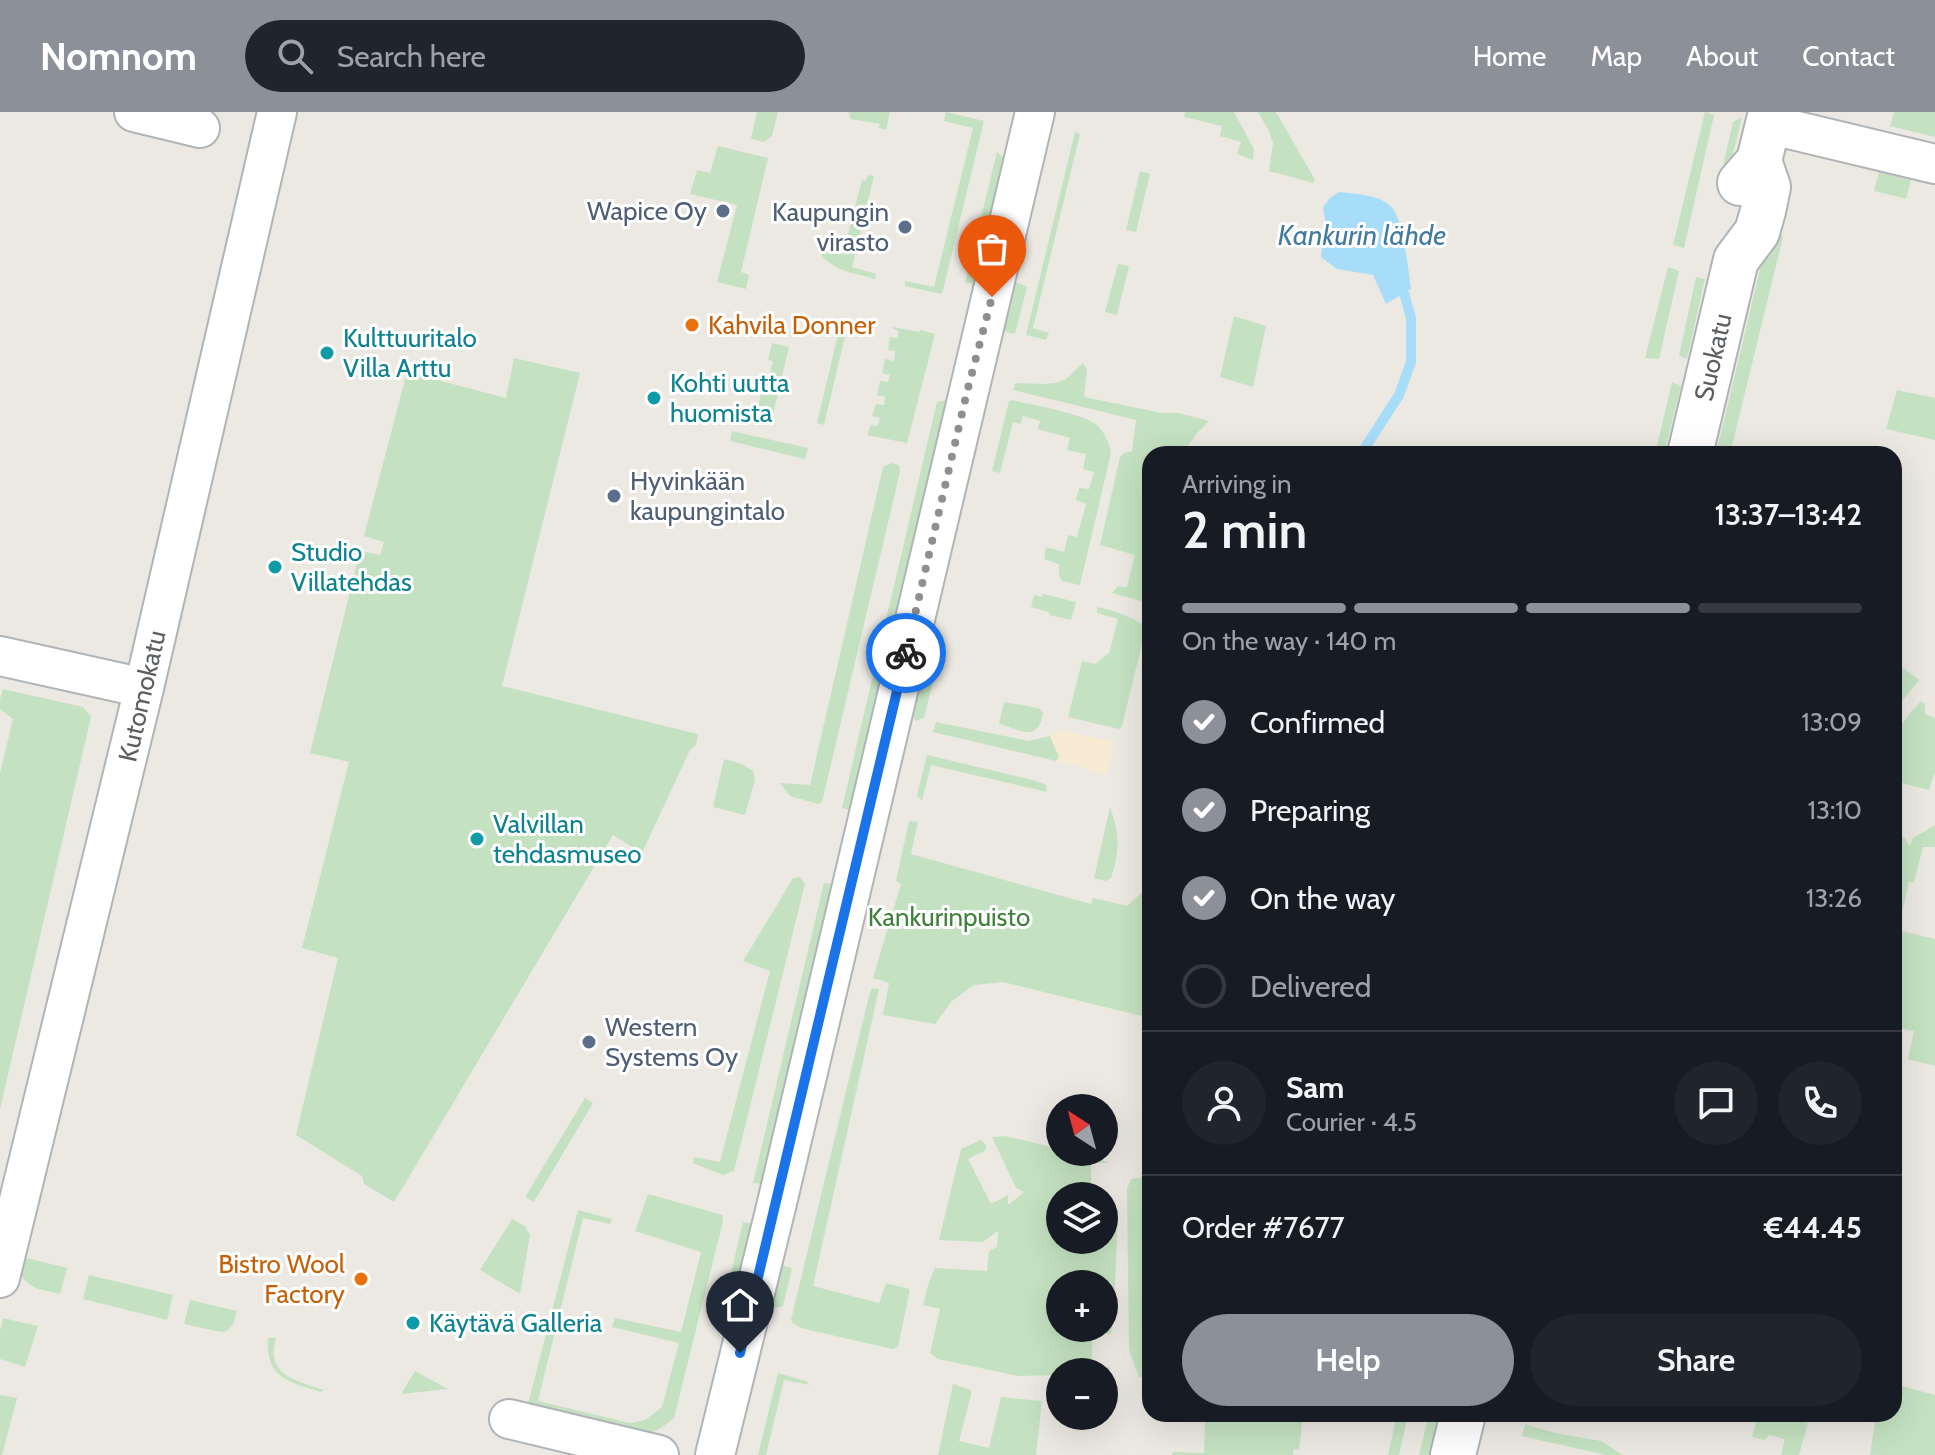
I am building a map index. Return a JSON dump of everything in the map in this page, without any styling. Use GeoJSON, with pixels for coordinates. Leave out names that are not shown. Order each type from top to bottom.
{"type":"FeatureCollection","features":[{"type":"Feature","properties":{"kind":"street"},"geometry":{"type":"LineString","coordinates":[[134,112],[200,128]]}},
{"type":"Feature","properties":{"kind":"street","name":"Kutomokatu"},"geometry":{"type":"LineString","coordinates":[[0,1278],[144,688],[277,112]]}},
{"type":"Feature","properties":{"kind":"street"},"geometry":{"type":"LineString","coordinates":[[715,1455],[1035,112]]}},
{"type":"Feature","properties":{"kind":"street"},"geometry":{"type":"LineString","coordinates":[[1766,132],[1935,164]]}},
{"type":"Feature","properties":{"kind":"street","name":"Suokatu"},"geometry":{"type":"LineString","coordinates":[[1692,446],[1736,260],[1729,225],[1739,184],[1766,132]]}},
{"type":"Feature","properties":{"kind":"street"},"geometry":{"type":"LineString","coordinates":[[0,656],[144,688]]}},
{"type":"Feature","properties":{"kind":"street"},"geometry":{"type":"LineString","coordinates":[[509,1419],[659,1455]]}},
{"type":"Feature","properties":{"kind":"street"},"geometry":{"type":"LineString","coordinates":[[1453,1455],[1461,1422]]}},
{"type":"Feature","properties":{"kind":"green space"},"geometry":{"type":"Polygon","coordinates":[[[757,112],[778,112],[772,136],[764,142],[751,139],[757,112]]]}},
{"type":"Feature","properties":{"kind":"green space"},"geometry":{"type":"Polygon","coordinates":[[[849,112],[890,112],[886,130],[879,128],[880,124],[850,119],[849,112]]]}},
{"type":"Feature","properties":{"kind":"green space"},"geometry":{"type":"Polygon","coordinates":[[[946,112],[984,121],[942,294],[905,286],[905,281],[934,287],[973,128],[944,121],[946,112]]]}},
{"type":"Feature","properties":{"kind":"green space"},"geometry":{"type":"Polygon","coordinates":[[[1185,112],[1234,112],[1254,149],[1253,160],[1237,154],[1241,142],[1220,136],[1222,126],[1184,117],[1185,112]]]}},
{"type":"Feature","properties":{"kind":"green space"},"geometry":{"type":"Polygon","coordinates":[[[1258,112],[1276,112],[1315,180],[1313,183],[1269,171],[1273,143],[1258,112]]]}},
{"type":"Feature","properties":{"kind":"green space"},"geometry":{"type":"Polygon","coordinates":[[[1705,112],[1714,115],[1684,248],[1673,245],[1705,112]]]}},
{"type":"Feature","properties":{"kind":"green space"},"geometry":{"type":"Polygon","coordinates":[[[1894,112],[1935,112],[1935,137],[1890,126],[1894,112]]]}},
{"type":"Feature","properties":{"kind":"green space"},"geometry":{"type":"Polygon","coordinates":[[[1742,117],[1725,186],[1719,184],[1733,122],[1742,117]]]}},
{"type":"Feature","properties":{"kind":"green space"},"geometry":{"type":"Polygon","coordinates":[[[1075,132],[1080,134],[1033,328],[1049,333],[1046,340],[1026,335],[1075,132]]]}},
{"type":"Feature","properties":{"kind":"green space"},"geometry":{"type":"Polygon","coordinates":[[[718,146],[768,158],[741,272],[749,275],[746,289],[717,282],[737,205],[690,194],[697,170],[710,173],[718,146]]]}},
{"type":"Feature","properties":{"kind":"green space"},"geometry":{"type":"Polygon","coordinates":[[[997,152],[1005,159],[975,283],[965,283],[997,152]]]}},
{"type":"Feature","properties":{"kind":"green space"},"geometry":{"type":"Polygon","coordinates":[[[1140,171],[1150,174],[1136,232],[1126,230],[1140,171]]]}},
{"type":"Feature","properties":{"kind":"green space"},"geometry":{"type":"Polygon","coordinates":[[[1879,172],[1911,180],[1906,199],[1874,191],[1879,172]]]}},
{"type":"Feature","properties":{"kind":"green space"},"geometry":{"type":"Polygon","coordinates":[[[868,175],[874,176],[852,267],[876,274],[875,279],[834,266],[818,249],[843,254],[862,180],[866,181],[868,175]]]}},
{"type":"Feature","properties":{"kind":"green space"},"geometry":{"type":"Polygon","coordinates":[[[1771,223],[1783,237],[1732,446],[1718,446],[1771,223]]]}},
{"type":"Feature","properties":{"kind":"green space"},"geometry":{"type":"Polygon","coordinates":[[[1118,264],[1129,266],[1117,315],[1105,312],[1118,264]]]}},
{"type":"Feature","properties":{"kind":"green space"},"geometry":{"type":"Polygon","coordinates":[[[1668,267],[1679,271],[1659,359],[1645,358],[1668,267]]]}},
{"type":"Feature","properties":{"kind":"green space"},"geometry":{"type":"Polygon","coordinates":[[[1696,277],[1705,279],[1687,359],[1679,356],[1696,277]]]}},
{"type":"Feature","properties":{"kind":"green space"},"geometry":{"type":"Polygon","coordinates":[[[1011,282],[1027,287],[1015,334],[1000,328],[1011,282]]]}},
{"type":"Feature","properties":{"kind":"green space"},"geometry":{"type":"Polygon","coordinates":[[[1234,316],[1266,326],[1253,387],[1220,377],[1234,316]]]}},
{"type":"Feature","properties":{"kind":"green space"},"geometry":{"type":"Polygon","coordinates":[[[893,327],[935,334],[907,443],[867,435],[871,425],[878,426],[880,418],[872,416],[876,404],[884,405],[885,397],[877,395],[880,381],[888,382],[890,375],[882,373],[885,359],[894,361],[895,351],[888,350],[890,337],[897,338],[899,331],[893,327]]]}},
{"type":"Feature","properties":{"kind":"green space"},"geometry":{"type":"Polygon","coordinates":[[[838,334],[845,336],[824,425],[817,423],[838,334]]]}},
{"type":"Feature","properties":{"kind":"green space"},"geometry":{"type":"Polygon","coordinates":[[[772,343],[789,347],[773,414],[757,410],[773,361],[768,360],[772,343]]]}},
{"type":"Feature","properties":{"kind":"green space"},"geometry":{"type":"Polygon","coordinates":[[[514,358],[580,373],[502,686],[698,734],[696,745],[690,750],[642,853],[613,835],[394,1202],[364,1184],[362,1176],[296,1135],[338,958],[302,948],[349,762],[310,753],[360,551],[380,555],[384,542],[364,536],[407,372],[506,398],[514,358]]]}},
{"type":"Feature","properties":{"kind":"green space"},"geometry":{"type":"Polygon","coordinates":[[[1083,363],[1087,370],[1084,397],[1209,421],[1188,446],[1142,446],[1142,601],[1112,593],[1118,586],[1127,587],[1135,555],[1100,545],[1120,457],[1132,451],[1136,420],[1013,390],[1018,383],[1044,384],[1065,380],[1083,363]]]}},
{"type":"Feature","properties":{"kind":"green space"},"geometry":{"type":"Polygon","coordinates":[[[1672,382],[1681,386],[1666,446],[1657,446],[1672,382]]]}},
{"type":"Feature","properties":{"kind":"green space"},"geometry":{"type":"Polygon","coordinates":[[[1897,390],[1935,398],[1935,440],[1886,429],[1897,390]]]}},
{"type":"Feature","properties":{"kind":"green space"},"geometry":{"type":"Polygon","coordinates":[[[947,400],[849,810],[842,808],[937,402],[947,400]]]}},
{"type":"Feature","properties":{"kind":"green space"},"geometry":{"type":"Polygon","coordinates":[[[1009,401],[1090,421],[1100,428],[1108,441],[1111,453],[1080,585],[1062,581],[1059,564],[1044,559],[1046,547],[1064,552],[1068,535],[1077,537],[1086,504],[1076,500],[1079,488],[1089,489],[1094,472],[1083,469],[1086,454],[1067,450],[1070,438],[1038,429],[1040,421],[1023,416],[1021,424],[1013,422],[1000,473],[992,471],[1009,401]]]}},
{"type":"Feature","properties":{"kind":"green space"},"geometry":{"type":"Polygon","coordinates":[[[732,431],[808,448],[805,459],[730,441],[732,431]]]}},
{"type":"Feature","properties":{"kind":"green space"},"geometry":{"type":"Polygon","coordinates":[[[891,463],[899,465],[900,472],[822,802],[818,804],[790,796],[780,783],[810,785],[883,467],[891,463]]]}},
{"type":"Feature","properties":{"kind":"green space"},"geometry":{"type":"Polygon","coordinates":[[[1043,594],[1076,602],[1071,620],[1031,607],[1034,595],[1041,597],[1043,594]]]}},
{"type":"Feature","properties":{"kind":"green space"},"geometry":{"type":"Polygon","coordinates":[[[1097,607],[1123,614],[1142,624],[1142,644],[1119,729],[1068,717],[1082,661],[1095,664],[1109,653],[1118,619],[1097,613],[1097,607]]]}},
{"type":"Feature","properties":{"kind":"green space"},"geometry":{"type":"Polygon","coordinates":[[[1902,667],[1919,680],[1902,701],[1902,667]]]}},
{"type":"Feature","properties":{"kind":"green space"},"geometry":{"type":"Polygon","coordinates":[[[919,673],[934,677],[924,718],[915,721],[911,710],[919,673]]]}},
{"type":"Feature","properties":{"kind":"green space"},"geometry":{"type":"Polygon","coordinates":[[[3,689],[83,707],[91,717],[0,1109],[0,773],[13,719],[0,709],[3,689]]]}},
{"type":"Feature","properties":{"kind":"green space"},"geometry":{"type":"Polygon","coordinates":[[[1921,701],[1925,704],[1925,714],[1935,718],[1935,772],[1929,790],[1902,783],[1904,721],[1921,701]]]}},
{"type":"Feature","properties":{"kind":"green space"},"geometry":{"type":"Polygon","coordinates":[[[1004,702],[1038,708],[1043,712],[1038,728],[1028,732],[999,724],[1004,702]]]}},
{"type":"Feature","properties":{"kind":"green space"},"geometry":{"type":"Polygon","coordinates":[[[936,722],[1029,741],[1050,736],[1059,757],[1056,761],[933,732],[936,722]]]}},
{"type":"Feature","properties":{"kind":"green space"},"geometry":{"type":"Polygon","coordinates":[[[927,755],[1033,780],[1046,785],[1047,792],[931,765],[922,801],[917,795],[927,755]]]}},
{"type":"Feature","properties":{"kind":"green space"},"geometry":{"type":"Polygon","coordinates":[[[724,759],[753,771],[755,780],[745,815],[713,807],[724,759]]]}},
{"type":"Feature","properties":{"kind":"green space"},"geometry":{"type":"Polygon","coordinates":[[[1110,807],[1116,826],[1117,850],[1111,878],[1105,881],[1094,878],[1110,807]]]}},
{"type":"Feature","properties":{"kind":"green space","name":"Kankurinpuisto"},"geometry":{"type":"Polygon","coordinates":[[[909,821],[918,822],[911,854],[1091,904],[1093,898],[1127,906],[1142,892],[1142,1016],[1003,982],[974,985],[952,1001],[935,1024],[883,1015],[889,983],[873,978],[901,884],[896,881],[909,821]]]}},
{"type":"Feature","properties":{"kind":"green space"},"geometry":{"type":"Polygon","coordinates":[[[1935,825],[1935,847],[1923,847],[1914,882],[1909,882],[1902,913],[1902,836],[1910,846],[1913,838],[1935,825]]]}},
{"type":"Feature","properties":{"kind":"green space"},"geometry":{"type":"Polygon","coordinates":[[[800,877],[805,884],[734,1171],[723,1175],[693,1163],[694,1157],[720,1162],[770,971],[743,961],[793,878],[800,877]]]}},
{"type":"Feature","properties":{"kind":"green space"},"geometry":{"type":"Polygon","coordinates":[[[824,883],[832,884],[762,1184],[753,1183],[824,883]]]}},
{"type":"Feature","properties":{"kind":"green space"},"geometry":{"type":"Polygon","coordinates":[[[1902,931],[1935,939],[1935,1066],[1908,1059],[1914,1031],[1902,1029],[1902,931]]]}},
{"type":"Feature","properties":{"kind":"green space"},"geometry":{"type":"Polygon","coordinates":[[[872,988],[879,989],[813,1286],[879,1303],[886,1283],[910,1289],[898,1347],[892,1349],[801,1328],[791,1320],[872,988]]]}},
{"type":"Feature","properties":{"kind":"green space"},"geometry":{"type":"Polygon","coordinates":[[[585,1098],[593,1103],[534,1202],[525,1197],[585,1098]]]}},
{"type":"Feature","properties":{"kind":"green space"},"geometry":{"type":"Polygon","coordinates":[[[1005,1136],[1046,1146],[1046,1166],[1091,1166],[1091,1182],[1046,1182],[1046,1254],[1116,1254],[1116,1270],[1046,1270],[1046,1342],[1092,1342],[1092,1358],[1046,1358],[1046,1375],[1018,1376],[938,1359],[930,1353],[940,1309],[923,1305],[935,1268],[987,1271],[989,1251],[997,1247],[998,1231],[983,1242],[939,1240],[961,1149],[981,1140],[986,1145],[986,1150],[968,1159],[991,1204],[1008,1195],[1008,1205],[1024,1192],[1016,1188],[992,1137],[1005,1136]]]}},
{"type":"Feature","properties":{"kind":"green space"},"geometry":{"type":"Polygon","coordinates":[[[1142,1177],[1142,1377],[1139,1377],[1129,1350],[1127,1189],[1131,1179],[1142,1177]]]}},
{"type":"Feature","properties":{"kind":"green space"},"geometry":{"type":"Polygon","coordinates":[[[648,1194],[723,1215],[674,1418],[648,1434],[527,1408],[578,1210],[612,1219],[610,1224],[583,1218],[538,1401],[630,1423],[645,1420],[662,1407],[679,1343],[612,1327],[615,1318],[681,1332],[701,1252],[635,1231],[648,1194]]]}},
{"type":"Feature","properties":{"kind":"green space"},"geometry":{"type":"Polygon","coordinates":[[[512,1219],[525,1226],[530,1235],[520,1294],[480,1270],[512,1219]]]}},
{"type":"Feature","properties":{"kind":"green space"},"geometry":{"type":"Polygon","coordinates":[[[743,1222],[753,1224],[735,1297],[726,1295],[743,1222]]]}},
{"type":"Feature","properties":{"kind":"green space"},"geometry":{"type":"Polygon","coordinates":[[[27,1258],[67,1268],[60,1294],[38,1289],[25,1280],[21,1275],[27,1258]]]}},
{"type":"Feature","properties":{"kind":"green space"},"geometry":{"type":"Polygon","coordinates":[[[778,1264],[792,1268],[783,1306],[767,1309],[778,1264]]]}},
{"type":"Feature","properties":{"kind":"green space"},"geometry":{"type":"Polygon","coordinates":[[[89,1275],[173,1295],[167,1320],[83,1299],[89,1275]]]}},
{"type":"Feature","properties":{"kind":"green space"},"geometry":{"type":"Polygon","coordinates":[[[190,1300],[237,1311],[233,1324],[227,1331],[221,1332],[184,1324],[190,1300]]]}},
{"type":"Feature","properties":{"kind":"green space"},"geometry":{"type":"Polygon","coordinates":[[[3,1318],[38,1326],[25,1367],[0,1359],[3,1318]]]}},
{"type":"Feature","properties":{"kind":"green space"},"geometry":{"type":"Polygon","coordinates":[[[268,1338],[276,1338],[274,1351],[279,1369],[294,1379],[324,1390],[321,1392],[281,1376],[271,1362],[268,1338]]]}},
{"type":"Feature","properties":{"kind":"green space"},"geometry":{"type":"Polygon","coordinates":[[[415,1371],[448,1389],[401,1394],[415,1371]]]}},
{"type":"Feature","properties":{"kind":"green space"},"geometry":{"type":"Polygon","coordinates":[[[778,1373],[810,1385],[784,1380],[766,1455],[758,1455],[778,1373]]]}},
{"type":"Feature","properties":{"kind":"green space"},"geometry":{"type":"Polygon","coordinates":[[[953,1384],[971,1390],[959,1441],[989,1448],[1001,1397],[1042,1401],[1036,1455],[938,1455],[953,1384]]]}},
{"type":"Feature","properties":{"kind":"green space"},"geometry":{"type":"Polygon","coordinates":[[[1902,1386],[1935,1395],[1935,1455],[1870,1455],[1875,1422],[1902,1422],[1902,1386]]]}},
{"type":"Feature","properties":{"kind":"green space"},"geometry":{"type":"Polygon","coordinates":[[[0,1395],[17,1398],[2,1455],[0,1455],[0,1395]]]}},
{"type":"Feature","properties":{"kind":"green space"},"geometry":{"type":"Polygon","coordinates":[[[1205,1422],[1302,1422],[1299,1450],[1294,1449],[1293,1455],[1172,1455],[1173,1452],[1204,1453],[1205,1422]]]}},
{"type":"Feature","properties":{"kind":"green space"},"geometry":{"type":"Polygon","coordinates":[[[1395,1422],[1406,1422],[1399,1455],[1388,1455],[1395,1422]]]}},
{"type":"Feature","properties":{"kind":"green space"},"geometry":{"type":"Polygon","coordinates":[[[1427,1422],[1436,1422],[1429,1455],[1419,1455],[1427,1422]]]}},
{"type":"Feature","properties":{"kind":"green space"},"geometry":{"type":"Polygon","coordinates":[[[1756,1422],[1808,1423],[1799,1455],[1781,1455],[1785,1439],[1769,1435],[1765,1440],[1752,1437],[1756,1422]]]}},
{"type":"Feature","properties":{"kind":"green space"},"geometry":{"type":"Polygon","coordinates":[[[1525,1424],[1601,1441],[1623,1455],[1606,1455],[1522,1436],[1525,1424]]]}},
{"type":"Feature","properties":{"kind":"sand"},"geometry":{"type":"Polygon","coordinates":[[[1060,730],[1114,742],[1107,774],[1056,761],[1059,757],[1050,736],[1060,730]]]}},
{"type":"Feature","properties":{"kind":"water","name":"Kankurin lähde"},"geometry":{"type":"Polygon","coordinates":[[[1339,192],[1382,200],[1397,216],[1411,289],[1386,304],[1373,275],[1337,269],[1321,257],[1325,220],[1323,207],[1339,192]]]}},
{"type":"Feature","properties":{"kind":"waterway"},"geometry":{"type":"LineString","coordinates":[[1366,446],[1399,395],[1411,362],[1411,318],[1404,293]]}},
{"type":"Feature","properties":{"kind":"way so far"},"geometry":{"type":"LineString","coordinates":[[906,653],[992,297]]}},
{"type":"Feature","properties":{"kind":"place","name":"Wapice Oy"},"geometry":{"type":"Point","coordinates":[723,211]}},
{"type":"Feature","properties":{"kind":"place","name":"Kaupungin virasto"},"geometry":{"type":"Point","coordinates":[905,227]}},
{"type":"Feature","properties":{"kind":"place","name":"Kahvila Donner"},"geometry":{"type":"Point","coordinates":[692,325]}},
{"type":"Feature","properties":{"kind":"place","name":"Kulttuuritalo Villa Arttu"},"geometry":{"type":"Point","coordinates":[327,353]}},
{"type":"Feature","properties":{"kind":"place","name":"Kohti uutta huomista"},"geometry":{"type":"Point","coordinates":[654,398]}},
{"type":"Feature","properties":{"kind":"place","name":"Hyvinkään kaupungintalo"},"geometry":{"type":"Point","coordinates":[614,496]}},
{"type":"Feature","properties":{"kind":"place","name":"Studio Villatehdas"},"geometry":{"type":"Point","coordinates":[275,567]}},
{"type":"Feature","properties":{"kind":"place","name":"Valvillan tehdasmuseo"},"geometry":{"type":"Point","coordinates":[477,839]}},
{"type":"Feature","properties":{"kind":"place","name":"Western Systems Oy"},"geometry":{"type":"Point","coordinates":[589,1042]}},
{"type":"Feature","properties":{"kind":"place","name":"Bistro Wool Factory"},"geometry":{"type":"Point","coordinates":[361,1279]}},
{"type":"Feature","properties":{"kind":"place","name":"Käytävä Galleria"},"geometry":{"type":"Point","coordinates":[413,1323]}},
{"type":"Feature","properties":{"kind":"route"},"geometry":{"type":"LineString","coordinates":[[740,1353],[906,653]]}}]}
